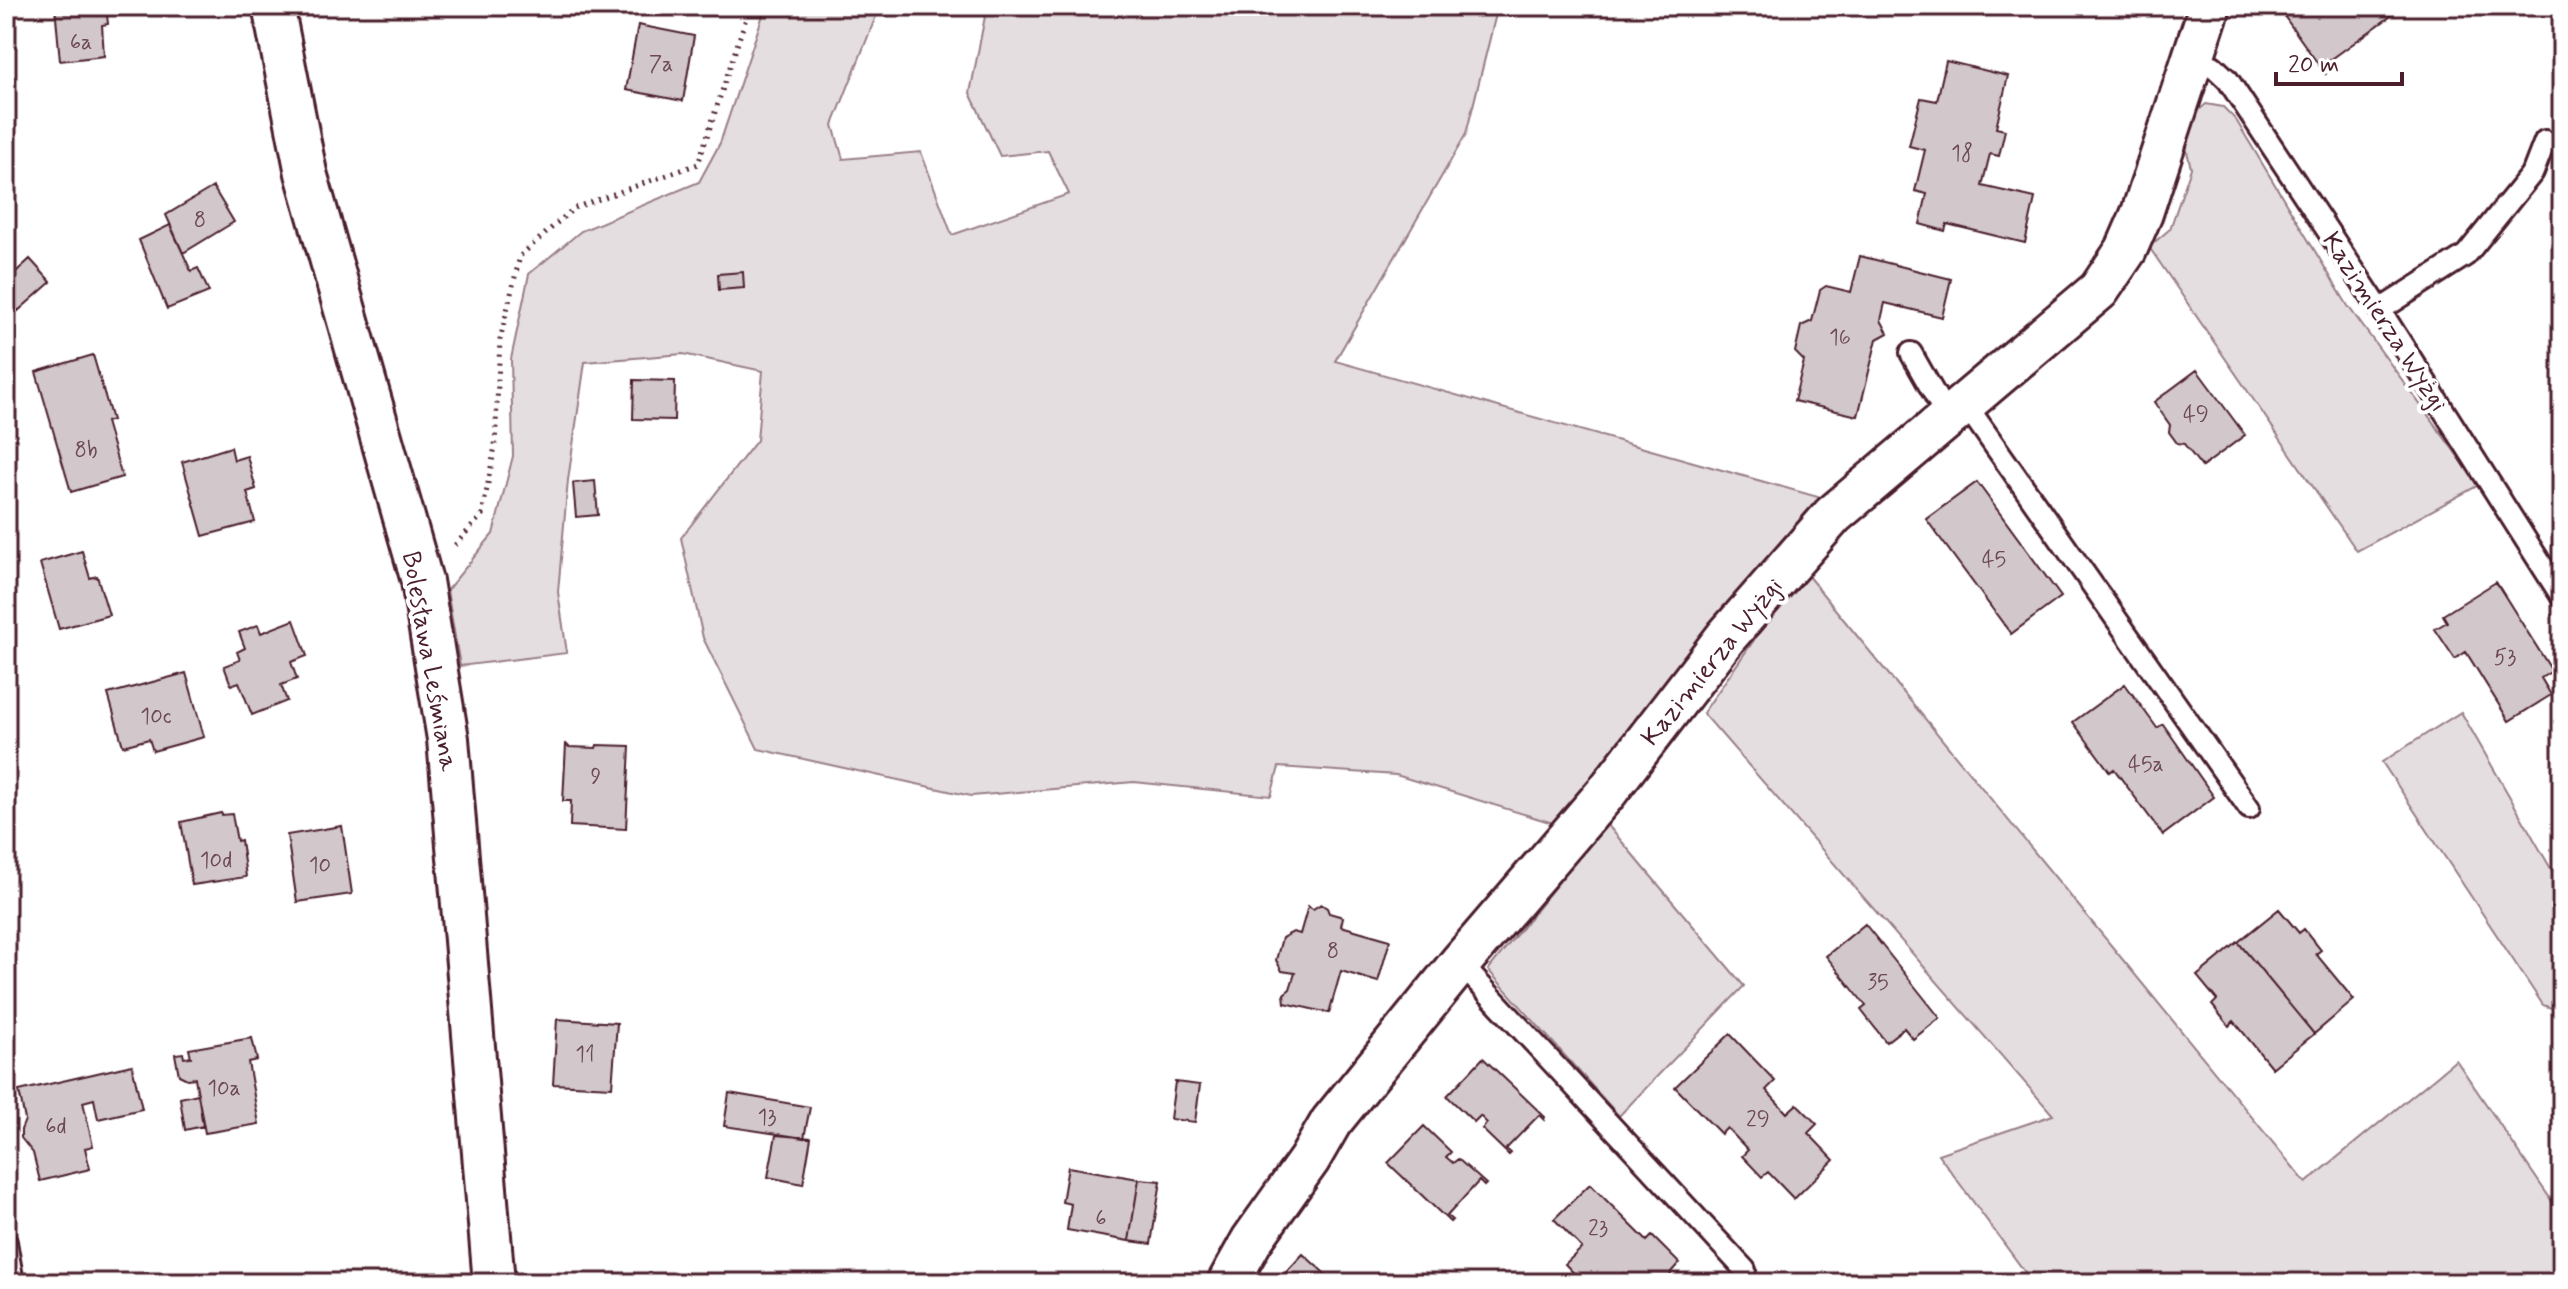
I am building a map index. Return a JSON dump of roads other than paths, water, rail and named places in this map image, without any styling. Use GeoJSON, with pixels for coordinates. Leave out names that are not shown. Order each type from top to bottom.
{"type":"FeatureCollection","features":[{"type":"Feature","properties":{"kind":"street","name":"Bolesława Leśmiana"},"geometry":{"type":"LineString","coordinates":[[273,6],[306,173],[422,581],[448,739],[494,1283]]}},
{"type":"Feature","properties":{"kind":"street","name":"Kazimierza Wyżgi"},"geometry":{"type":"LineString","coordinates":[[1228,1283],[1252,1240],[1309,1160],[1331,1122],[1460,963],[1606,793],[1726,637],[1833,515],[2099,290],[2126,250],[2142,213],[2210,6]]}},
{"type":"Feature","properties":{"kind":"lane","name":"Kazimierza Wyżgi"},"geometry":{"type":"LineString","coordinates":[[2194,60],[2213,66],[2228,80],[2380,310],[2562,597]]}},
{"type":"Feature","properties":{"kind":"lane"},"geometry":{"type":"LineString","coordinates":[[2380,310],[2466,255],[2533,172],[2545,141]]}},
{"type":"Feature","properties":{"kind":"lane"},"geometry":{"type":"LineString","coordinates":[[1911,353],[2249,808]]}},
{"type":"Feature","properties":{"kind":"lane"},"geometry":{"type":"LineString","coordinates":[[1460,963],[1745,1270]]}},
{"type":"Feature","properties":{"kind":"lane"},"geometry":{"type":"LineString","coordinates":[[6,1242],[13,1283]]}}]}
